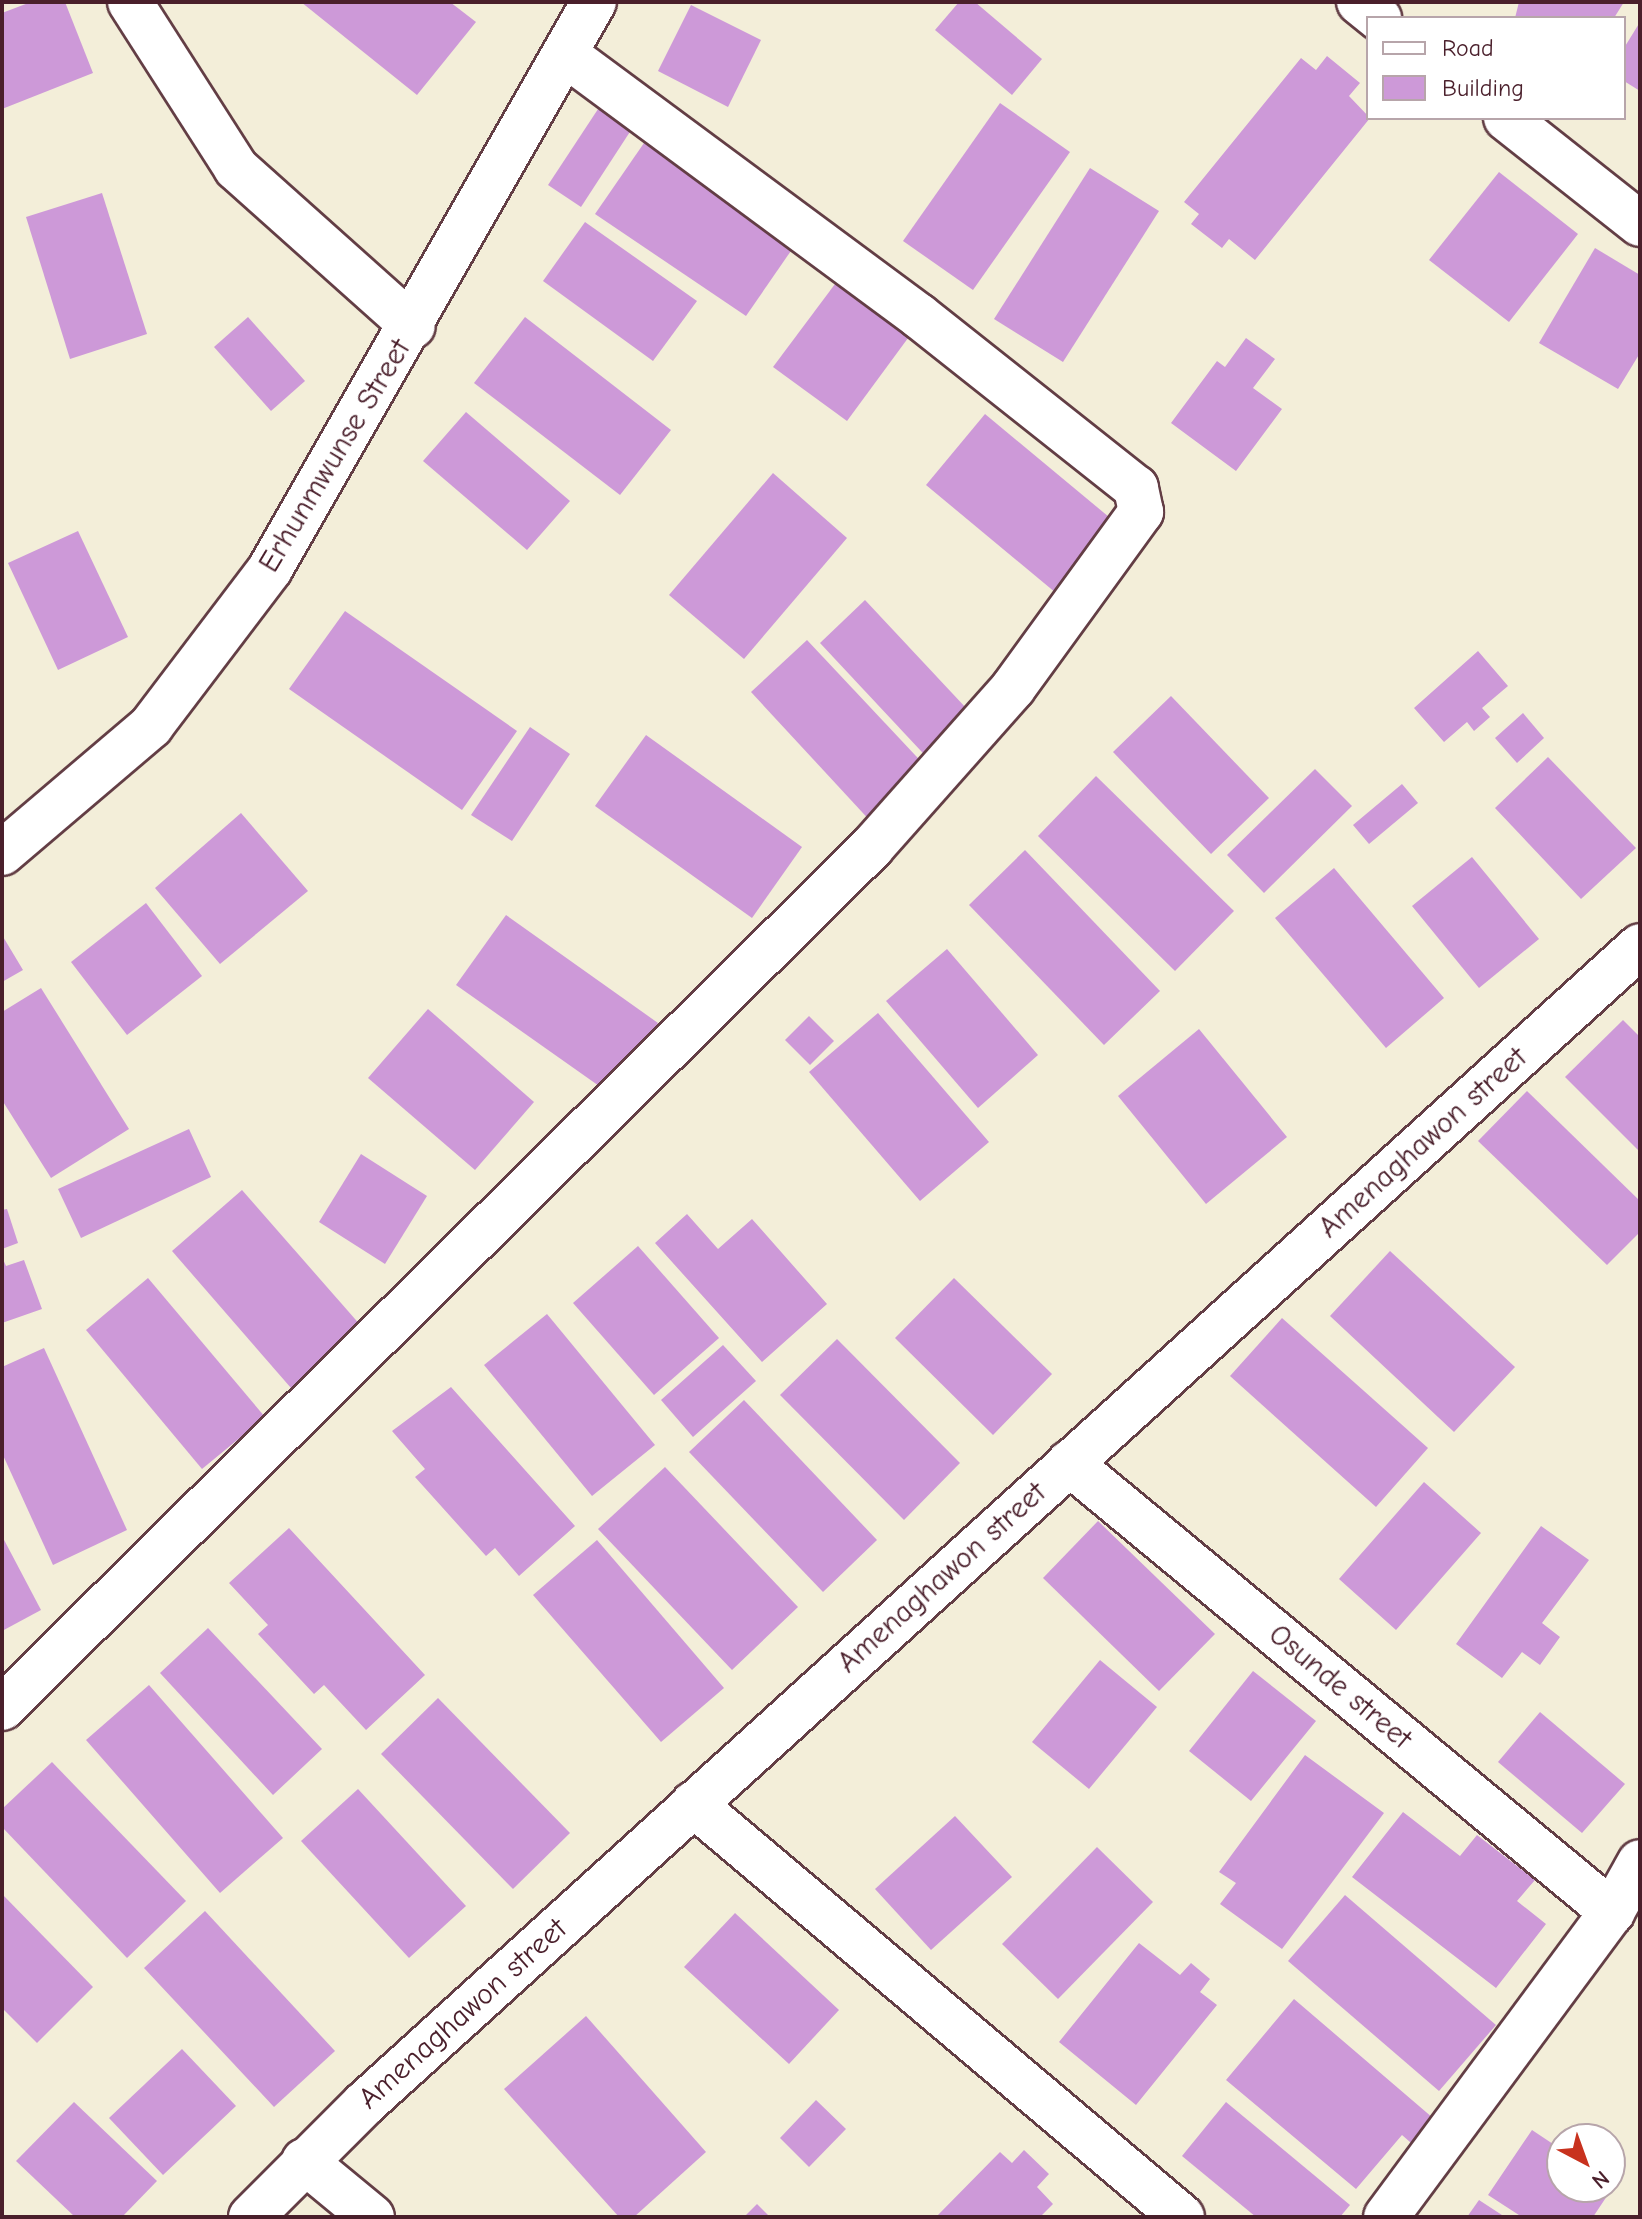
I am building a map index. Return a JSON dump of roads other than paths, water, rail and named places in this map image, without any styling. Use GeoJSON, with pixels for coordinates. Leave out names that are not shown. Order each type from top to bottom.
{"type":"FeatureCollection","features":[{"type":"Feature","properties":{"kind":"street"},"geometry":{"type":"LineString","coordinates":[[130,2],[236,168],[413,326]]}},
{"type":"Feature","properties":{"kind":"street","name":"Erhunmwunse Street"},"geometry":{"type":"LineString","coordinates":[[2,853],[151,726],[270,569],[413,326],[594,2]]}},
{"type":"Feature","properties":{"kind":"street"},"geometry":{"type":"LineString","coordinates":[[1359,2],[1376,16]]}},
{"type":"Feature","properties":{"kind":"street"},"geometry":{"type":"LineString","coordinates":[[2,1708],[872,847],[1013,688],[1141,512],[1136,488],[919,316],[565,54]]}},
{"type":"Feature","properties":{"kind":"street"},"geometry":{"type":"LineString","coordinates":[[1509,120],[1640,224]]}},
{"type":"Feature","properties":{"kind":"street","name":"Amenaghawon street"},"geometry":{"type":"LineString","coordinates":[[251,2217],[304,2161],[693,1804],[1640,946]]}},
{"type":"Feature","properties":{"kind":"street","name":"Osunde street"},"geometry":{"type":"LineString","coordinates":[[1069,1463],[1612,1912]]}},
{"type":"Feature","properties":{"kind":"street"},"geometry":{"type":"LineString","coordinates":[[693,1804],[1182,2217]]}},
{"type":"Feature","properties":{"kind":"street"},"geometry":{"type":"LineString","coordinates":[[1386,2217],[1612,1912],[1640,1862]]}},
{"type":"Feature","properties":{"kind":"street"},"geometry":{"type":"LineString","coordinates":[[304,2161],[372,2217]]}}]}
